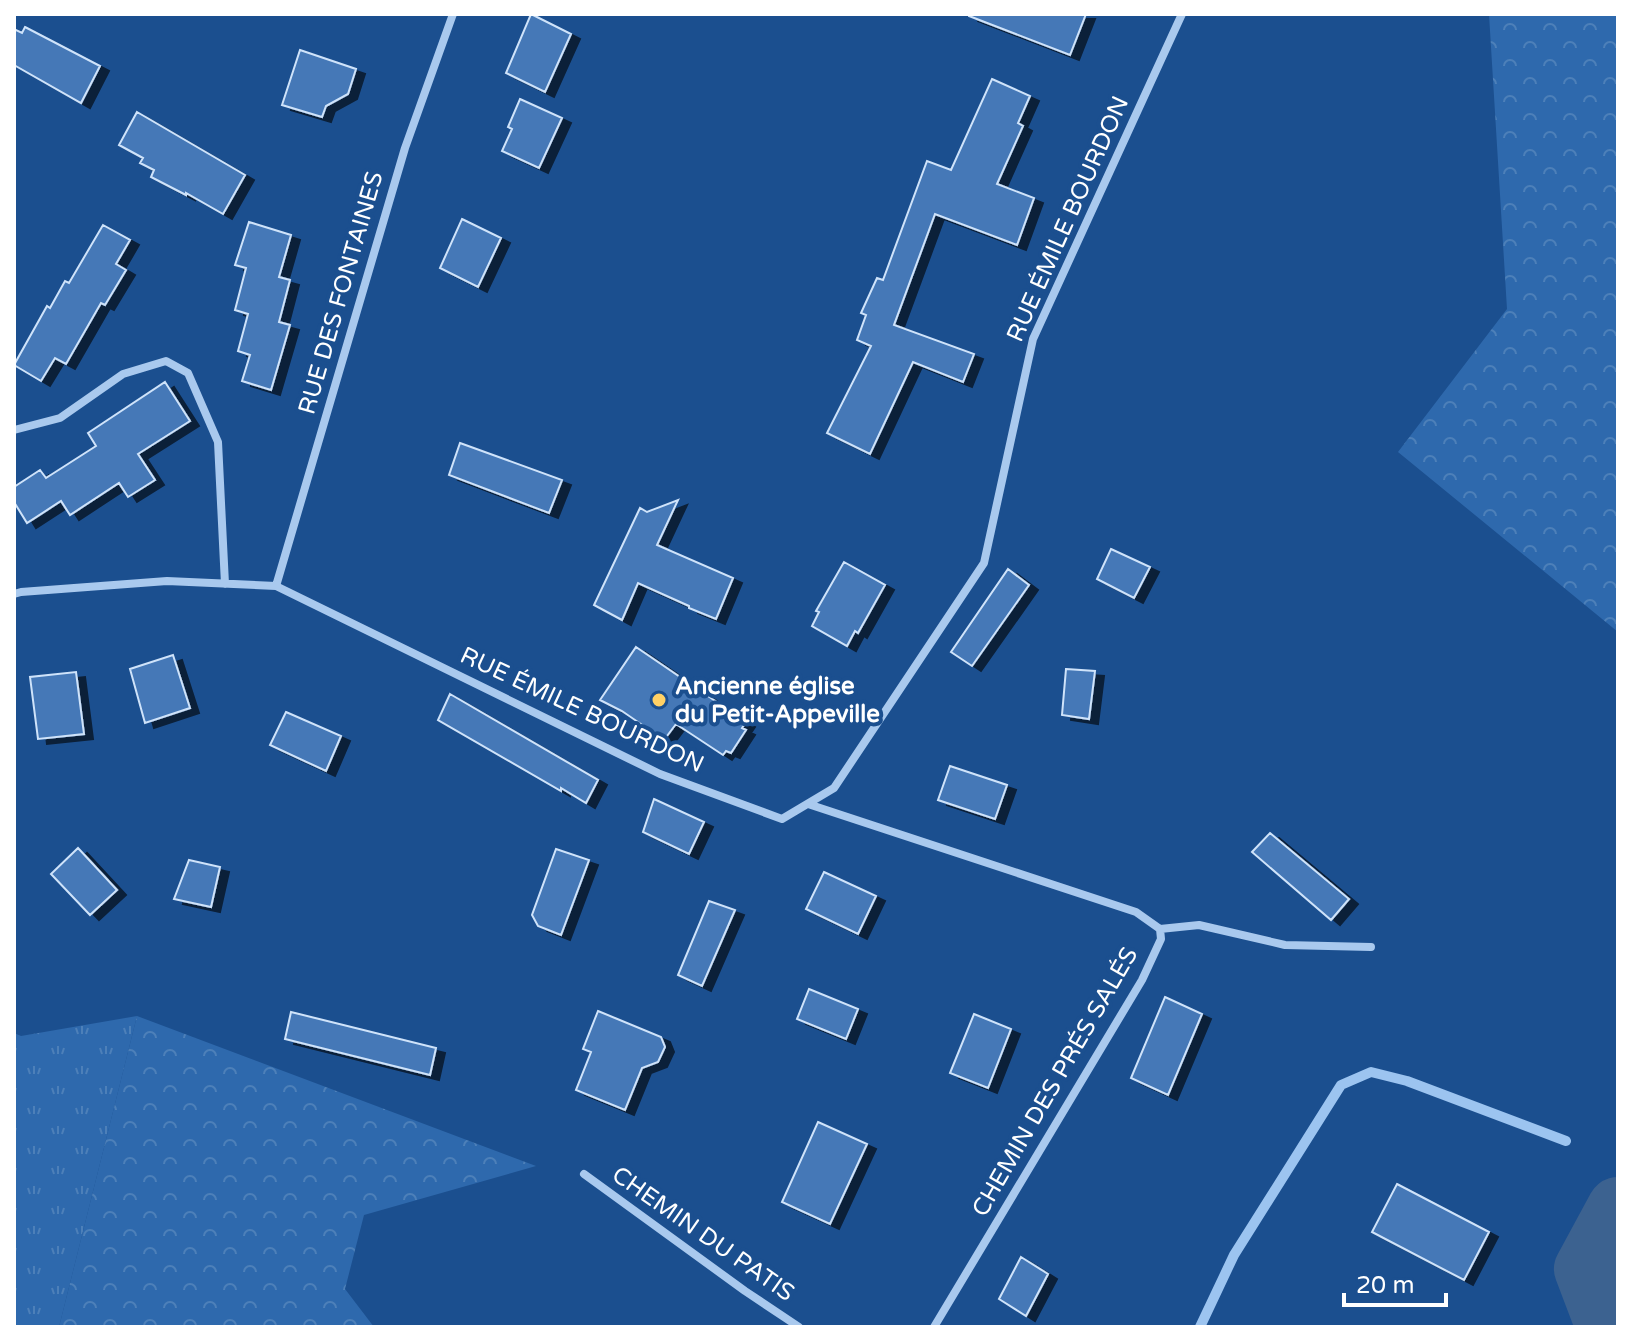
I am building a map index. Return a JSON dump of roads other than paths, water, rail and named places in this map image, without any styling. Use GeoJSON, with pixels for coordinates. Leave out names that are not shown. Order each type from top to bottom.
{"type":"FeatureCollection","features":[{"type":"Feature","properties":{"kind":"street","name":"RUE DES FONTAINES"},"geometry":{"type":"LineString","coordinates":[[276,586],[405,148],[453,14]]}},
{"type":"Feature","properties":{"kind":"street","name":"RUE ÉMILE BOURDON"},"geometry":{"type":"LineString","coordinates":[[276,586],[660,774],[782,819],[834,788],[984,563],[1033,339],[1182,14]]}},
{"type":"Feature","properties":{"kind":"street"},"geometry":{"type":"LineString","coordinates":[[14,430],[60,418],[123,374],[166,361],[188,373],[218,442],[225,584]]}},
{"type":"Feature","properties":{"kind":"street"},"geometry":{"type":"LineString","coordinates":[[14,594],[167,581],[276,586]]}},
{"type":"Feature","properties":{"kind":"street","name":"CHEMIN DES PRÉS SALÉS"},"geometry":{"type":"LineString","coordinates":[[808,804],[1136,912],[1160,929],[1161,939],[1142,980],[934,1327]]}},
{"type":"Feature","properties":{"kind":"street"},"geometry":{"type":"LineString","coordinates":[[1160,929],[1199,925],[1285,945],[1371,947]]}},
{"type":"Feature","properties":{"kind":"street","name":"CHEMIN DU PATIS"},"geometry":{"type":"LineString","coordinates":[[584,1174],[799,1327]]}},
{"type":"Feature","properties":{"kind":"waterway"},"geometry":{"type":"LineString","coordinates":[[1200,1327],[1234,1255],[1341,1085],[1371,1072],[1407,1081],[1566,1141]]}},
{"type":"Feature","properties":{"kind":"waterway"},"geometry":{"type":"LineString","coordinates":[[1607,1327],[1585,1269],[1618,1208]]}},
{"type":"Feature","properties":{"kind":"place","name":"Ancienne église du Petit-Appeville"},"geometry":{"type":"Point","coordinates":[659,700]}}]}
